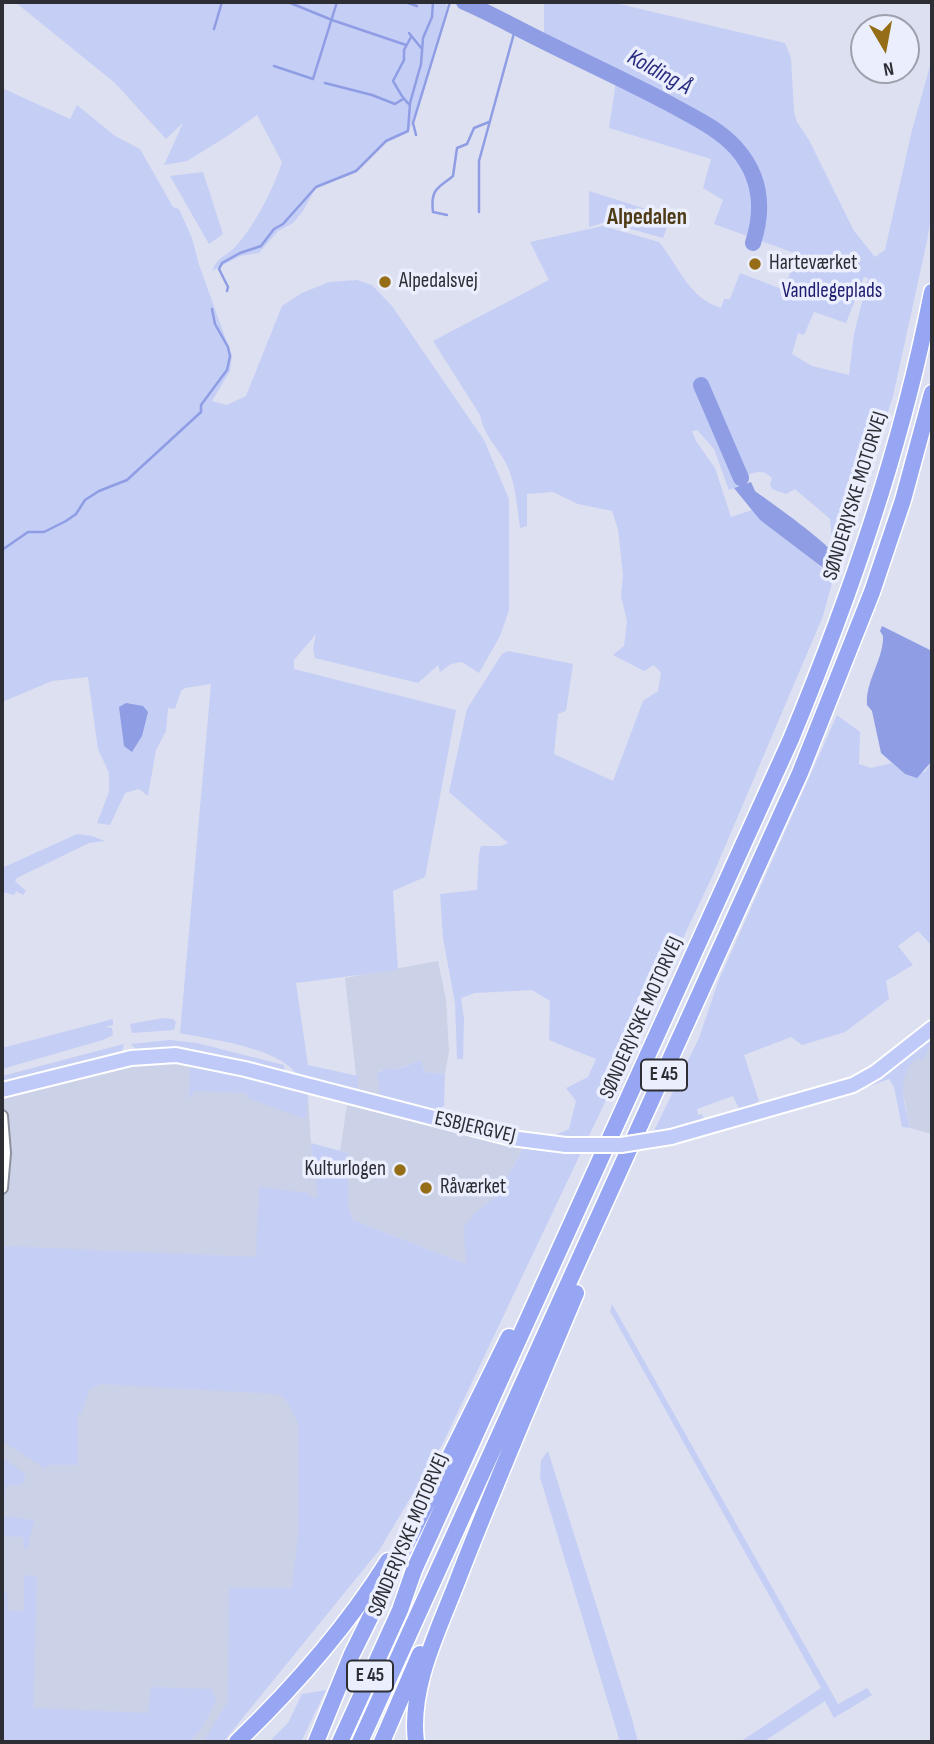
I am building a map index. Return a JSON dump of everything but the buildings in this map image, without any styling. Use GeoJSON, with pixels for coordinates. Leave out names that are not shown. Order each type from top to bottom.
{"type":"FeatureCollection","features":[{"type":"Feature","properties":{"kind":"highway","name":"SØNDERJYSKE MOTORVEJ"},"geometry":{"type":"LineString","coordinates":[[340,1742],[400,1610],[414,1570],[791,738],[829,648],[866,546],[899,433],[932,292]]}},
{"type":"Feature","properties":{"kind":"highway","name":"SØNDERJYSKE MOTORVEJ"},"geometry":{"type":"LineString","coordinates":[[360,1742],[800,774],[839,677],[903,500],[932,393]]}},
{"type":"Feature","properties":{"kind":"highway"},"geometry":{"type":"LineString","coordinates":[[416,1742],[414,1706],[423,1674],[486,1506],[619,1190],[653,1097]]}},
{"type":"Feature","properties":{"kind":"highway"},"geometry":{"type":"LineString","coordinates":[[316,1742],[352,1654],[431,1490],[508,1338],[562,1244]]}},
{"type":"Feature","properties":{"kind":"highway"},"geometry":{"type":"LineString","coordinates":[[237,1742],[268,1712],[339,1630],[385,1565],[431,1490]]}},
{"type":"Feature","properties":{"kind":"highway"},"geometry":{"type":"LineString","coordinates":[[382,1742],[451,1580],[486,1506]]}},
{"type":"Feature","properties":{"kind":"main road","name":"ESBJERGVEJ"},"geometry":{"type":"LineString","coordinates":[[2,1090],[131,1058],[176,1055],[245,1069],[499,1135],[566,1145],[621,1145],[671,1137],[853,1085],[876,1072],[932,1028]]}},
{"type":"Feature","properties":{"kind":"street"},"geometry":{"type":"LineString","coordinates":[[2,1116],[5,1153],[2,1188]]}},
{"type":"Feature","properties":{"kind":"shaded area"},"geometry":{"type":"Polygon","coordinates":[[[438,961],[446,1000],[449,1051],[445,1074],[425,1072],[421,1060],[397,1069],[378,1072],[380,1096],[358,1091],[345,978],[438,961]]]}},
{"type":"Feature","properties":{"kind":"shaded area"},"geometry":{"type":"Polygon","coordinates":[[[932,1037],[932,1134],[910,1128],[898,1067],[932,1037]]]}},
{"type":"Feature","properties":{"kind":"shaded area"},"geometry":{"type":"Polygon","coordinates":[[[162,1062],[197,1065],[308,1096],[311,1143],[327,1252],[395,1289],[380,1549],[223,1742],[2,1742],[2,1099],[133,1066],[162,1062]]]}},
{"type":"Feature","properties":{"kind":"shaded area"},"geometry":{"type":"Polygon","coordinates":[[[347,1105],[523,1149],[497,1195],[474,1214],[466,1264],[353,1220],[348,1206],[348,1153],[340,1151],[347,1105]]]}},
{"type":"Feature","properties":{"kind":"green space"},"geometry":{"type":"Polygon","coordinates":[[[15,2],[445,2],[447,6],[420,104],[408,131],[386,141],[356,171],[316,187],[293,223],[278,231],[259,253],[240,256],[212,271],[219,260],[241,240],[255,219],[274,184],[282,162],[257,115],[187,161],[164,165],[183,123],[166,139],[115,83],[15,2]]]}},
{"type":"Feature","properties":{"kind":"green space","name":"Vandlegeplads"},"geometry":{"type":"Polygon","coordinates":[[[544,2],[615,3],[785,43],[791,58],[797,122],[809,140],[854,231],[875,257],[885,250],[912,130],[932,59],[932,212],[927,241],[893,396],[856,512],[847,554],[841,564],[838,564],[833,552],[830,519],[795,489],[786,494],[772,489],[772,478],[768,474],[759,472],[737,480],[739,486],[729,490],[714,449],[697,430],[692,431],[715,468],[731,517],[752,510],[760,520],[833,579],[823,616],[712,877],[443,1443],[380,1549],[223,1742],[203,1742],[228,1701],[229,1588],[292,1588],[298,1537],[298,1422],[285,1398],[277,1394],[100,1384],[89,1390],[82,1413],[78,1413],[78,1465],[47,1465],[46,1469],[2,1441],[2,1246],[256,1257],[259,1187],[308,1193],[312,1198],[318,1197],[311,1143],[348,1153],[348,1206],[353,1220],[466,1264],[464,1227],[474,1214],[497,1195],[523,1149],[569,1129],[576,1101],[566,1088],[588,1077],[596,1059],[549,1040],[550,1001],[532,990],[475,993],[461,998],[464,1019],[463,1059],[457,1059],[455,1003],[443,938],[440,894],[477,890],[481,846],[501,846],[508,843],[449,792],[467,709],[502,654],[508,651],[573,664],[566,711],[558,714],[554,754],[613,781],[643,701],[658,691],[661,673],[654,665],[644,671],[613,655],[624,646],[627,621],[621,596],[623,575],[618,529],[612,511],[578,504],[553,492],[527,494],[527,526],[520,528],[514,487],[506,463],[487,434],[480,415],[433,341],[549,280],[530,242],[603,226],[659,242],[692,289],[700,297],[721,308],[724,299],[730,299],[740,273],[784,290],[797,254],[714,224],[723,200],[703,188],[711,159],[609,128],[617,75],[544,42],[544,2]],[[864,277],[846,323],[814,312],[804,335],[798,333],[792,354],[812,366],[849,375],[854,334],[868,278],[864,277]]]}},
{"type":"Feature","properties":{"kind":"green space"},"geometry":{"type":"Polygon","coordinates":[[[2,88],[70,119],[77,105],[115,136],[140,149],[173,207],[179,209],[192,238],[232,356],[230,371],[212,401],[227,405],[246,396],[282,306],[302,293],[329,282],[357,280],[372,285],[392,306],[484,440],[509,499],[509,610],[500,636],[479,673],[462,662],[451,664],[440,672],[438,665],[418,683],[315,658],[313,649],[316,634],[294,660],[294,669],[456,710],[425,877],[393,891],[398,970],[296,983],[308,1065],[358,1076],[358,1091],[298,1076],[289,1066],[261,1051],[180,1033],[211,684],[185,688],[181,691],[175,709],[168,708],[166,731],[156,750],[148,796],[139,789],[125,793],[110,825],[97,823],[109,792],[109,773],[98,749],[88,677],[52,681],[2,702],[2,88]]]}},
{"type":"Feature","properties":{"kind":"green space"},"geometry":{"type":"Polygon","coordinates":[[[203,172],[223,234],[209,244],[170,176],[203,172]]]}},
{"type":"Feature","properties":{"kind":"green space"},"geometry":{"type":"Polygon","coordinates":[[[589,191],[671,217],[663,238],[606,222],[589,227],[589,191]]]}},
{"type":"Feature","properties":{"kind":"green space"},"geometry":{"type":"Polygon","coordinates":[[[837,715],[860,732],[859,764],[871,768],[892,763],[905,774],[925,772],[932,761],[932,946],[918,931],[898,946],[913,965],[886,981],[889,999],[845,1032],[802,1045],[791,1037],[744,1055],[759,1101],[740,1111],[733,1096],[697,1109],[698,1115],[704,1117],[696,1123],[654,1131],[699,1038],[718,982],[837,715]]]}},
{"type":"Feature","properties":{"kind":"green space"},"geometry":{"type":"Polygon","coordinates":[[[77,834],[105,841],[89,843],[17,878],[15,881],[26,891],[23,895],[16,891],[14,895],[2,892],[2,868],[77,834]]]}},
{"type":"Feature","properties":{"kind":"green space"},"geometry":{"type":"Polygon","coordinates":[[[163,1018],[176,1022],[174,1030],[132,1033],[130,1024],[163,1018]]]}},
{"type":"Feature","properties":{"kind":"green space"},"geometry":{"type":"Polygon","coordinates":[[[113,1019],[113,1025],[105,1027],[112,1028],[113,1035],[103,1040],[2,1069],[2,1048],[113,1019]]]}},
{"type":"Feature","properties":{"kind":"green space"},"geometry":{"type":"Polygon","coordinates":[[[932,1035],[923,1060],[917,1058],[905,1074],[903,1091],[910,1128],[902,1127],[894,1087],[889,1079],[859,1090],[858,1088],[932,1035]]]}},
{"type":"Feature","properties":{"kind":"green space"},"geometry":{"type":"Polygon","coordinates":[[[170,1040],[197,1043],[284,1065],[285,1074],[139,1052],[131,1044],[170,1040]]]}},
{"type":"Feature","properties":{"kind":"green space"},"geometry":{"type":"Polygon","coordinates":[[[124,1044],[117,1057],[37,1078],[18,1078],[2,1083],[2,1076],[124,1044]]]}},
{"type":"Feature","properties":{"kind":"green space"},"geometry":{"type":"Polygon","coordinates":[[[421,1060],[425,1072],[445,1074],[444,1106],[437,1110],[380,1096],[377,1073],[386,1069],[398,1069],[421,1060]]]}},
{"type":"Feature","properties":{"kind":"green space"},"geometry":{"type":"Polygon","coordinates":[[[190,1062],[245,1074],[308,1094],[306,1119],[247,1098],[247,1093],[194,1091],[192,1097],[189,1097],[190,1062]]]}},
{"type":"Feature","properties":{"kind":"green space"},"geometry":{"type":"Polygon","coordinates":[[[612,1304],[838,1704],[867,1688],[872,1695],[834,1718],[825,1701],[763,1742],[740,1742],[821,1688],[610,1311],[612,1304]]]}},
{"type":"Feature","properties":{"kind":"green space"},"geometry":{"type":"Polygon","coordinates":[[[548,1451],[638,1742],[620,1742],[540,1477],[541,1460],[548,1451]]]}},
{"type":"Feature","properties":{"kind":"green space"},"geometry":{"type":"Polygon","coordinates":[[[2,1457],[25,1474],[25,1482],[6,1486],[3,1516],[34,1520],[28,1548],[24,1548],[23,1537],[2,1536],[2,1457]]]}},
{"type":"Feature","properties":{"kind":"green space"},"geometry":{"type":"Polygon","coordinates":[[[24,1575],[37,1577],[33,1708],[148,1713],[151,1687],[212,1689],[216,1700],[194,1737],[189,1742],[2,1742],[2,1591],[7,1592],[8,1610],[24,1611],[24,1575]]]}},
{"type":"Feature","properties":{"kind":"green space"},"geometry":{"type":"Polygon","coordinates":[[[326,1690],[301,1742],[269,1742],[288,1723],[302,1694],[326,1690]]]}},
{"type":"Feature","properties":{"kind":"water"},"geometry":{"type":"Polygon","coordinates":[[[751,482],[755,491],[801,524],[834,553],[838,560],[835,577],[760,520],[734,488],[751,482]]]}},
{"type":"Feature","properties":{"kind":"water"},"geometry":{"type":"Polygon","coordinates":[[[882,626],[932,651],[932,761],[917,778],[905,774],[881,753],[872,711],[867,705],[869,687],[883,645],[880,631],[882,626]]]}},
{"type":"Feature","properties":{"kind":"water"},"geometry":{"type":"Polygon","coordinates":[[[126,703],[143,706],[148,712],[142,736],[132,752],[124,746],[119,707],[126,703]]]}},
{"type":"Feature","properties":{"kind":"waterway"},"geometry":{"type":"LineString","coordinates":[[214,29],[222,2]]}},
{"type":"Feature","properties":{"kind":"waterway"},"geometry":{"type":"LineString","coordinates":[[288,2],[406,45]]}},
{"type":"Feature","properties":{"kind":"waterway"},"geometry":{"type":"LineString","coordinates":[[274,66],[313,79],[337,2]]}},
{"type":"Feature","properties":{"kind":"waterway"},"geometry":{"type":"LineString","coordinates":[[405,2],[417,6]]}},
{"type":"Feature","properties":{"kind":"waterway"},"geometry":{"type":"LineString","coordinates":[[227,291],[228,287],[219,269],[222,263],[261,246],[316,187],[356,171],[386,141],[408,131],[410,103],[421,64],[423,38],[432,17],[433,2]]}},
{"type":"Feature","properties":{"kind":"waterway"},"geometry":{"type":"LineString","coordinates":[[416,135],[413,123],[450,2]]}},
{"type":"Feature","properties":{"kind":"waterway","name":"Kolding Å"},"geometry":{"type":"LineString","coordinates":[[464,2],[655,96],[721,135],[736,148],[755,181],[759,205],[753,243]]}},
{"type":"Feature","properties":{"kind":"waterway"},"geometry":{"type":"LineString","coordinates":[[479,212],[479,161],[516,26]]}},
{"type":"Feature","properties":{"kind":"waterway"},"geometry":{"type":"LineString","coordinates":[[409,33],[422,49]]}},
{"type":"Feature","properties":{"kind":"waterway"},"geometry":{"type":"LineString","coordinates":[[410,105],[393,81],[404,60],[404,50],[411,37]]}},
{"type":"Feature","properties":{"kind":"waterway"},"geometry":{"type":"LineString","coordinates":[[325,83],[395,104],[403,99]]}},
{"type":"Feature","properties":{"kind":"waterway"},"geometry":{"type":"LineString","coordinates":[[447,215],[433,212],[434,193],[453,176],[457,148],[467,144],[474,128],[489,122]]}},
{"type":"Feature","properties":{"kind":"waterway"},"geometry":{"type":"LineString","coordinates":[[2,550],[28,532],[44,532],[66,521],[76,514],[85,500],[99,491],[127,480],[201,412],[201,405],[227,370],[230,356],[215,324],[212,309]]}},
{"type":"Feature","properties":{"kind":"waterway"},"geometry":{"type":"LineString","coordinates":[[701,385],[741,478]]}},
{"type":"Feature","properties":{"kind":"place","name":"Harteværket"},"geometry":{"type":"Point","coordinates":[755,264]}},
{"type":"Feature","properties":{"kind":"place","name":"Alpedalsvej"},"geometry":{"type":"Point","coordinates":[385,282]}},
{"type":"Feature","properties":{"kind":"place","name":"Kulturlogen"},"geometry":{"type":"Point","coordinates":[400,1170]}},
{"type":"Feature","properties":{"kind":"place","name":"Råværket"},"geometry":{"type":"Point","coordinates":[426,1188]}},
{"type":"Feature","properties":{"kind":"district","name":"Alpedalen"},"geometry":{"type":"Point","coordinates":[647,218]}}]}
